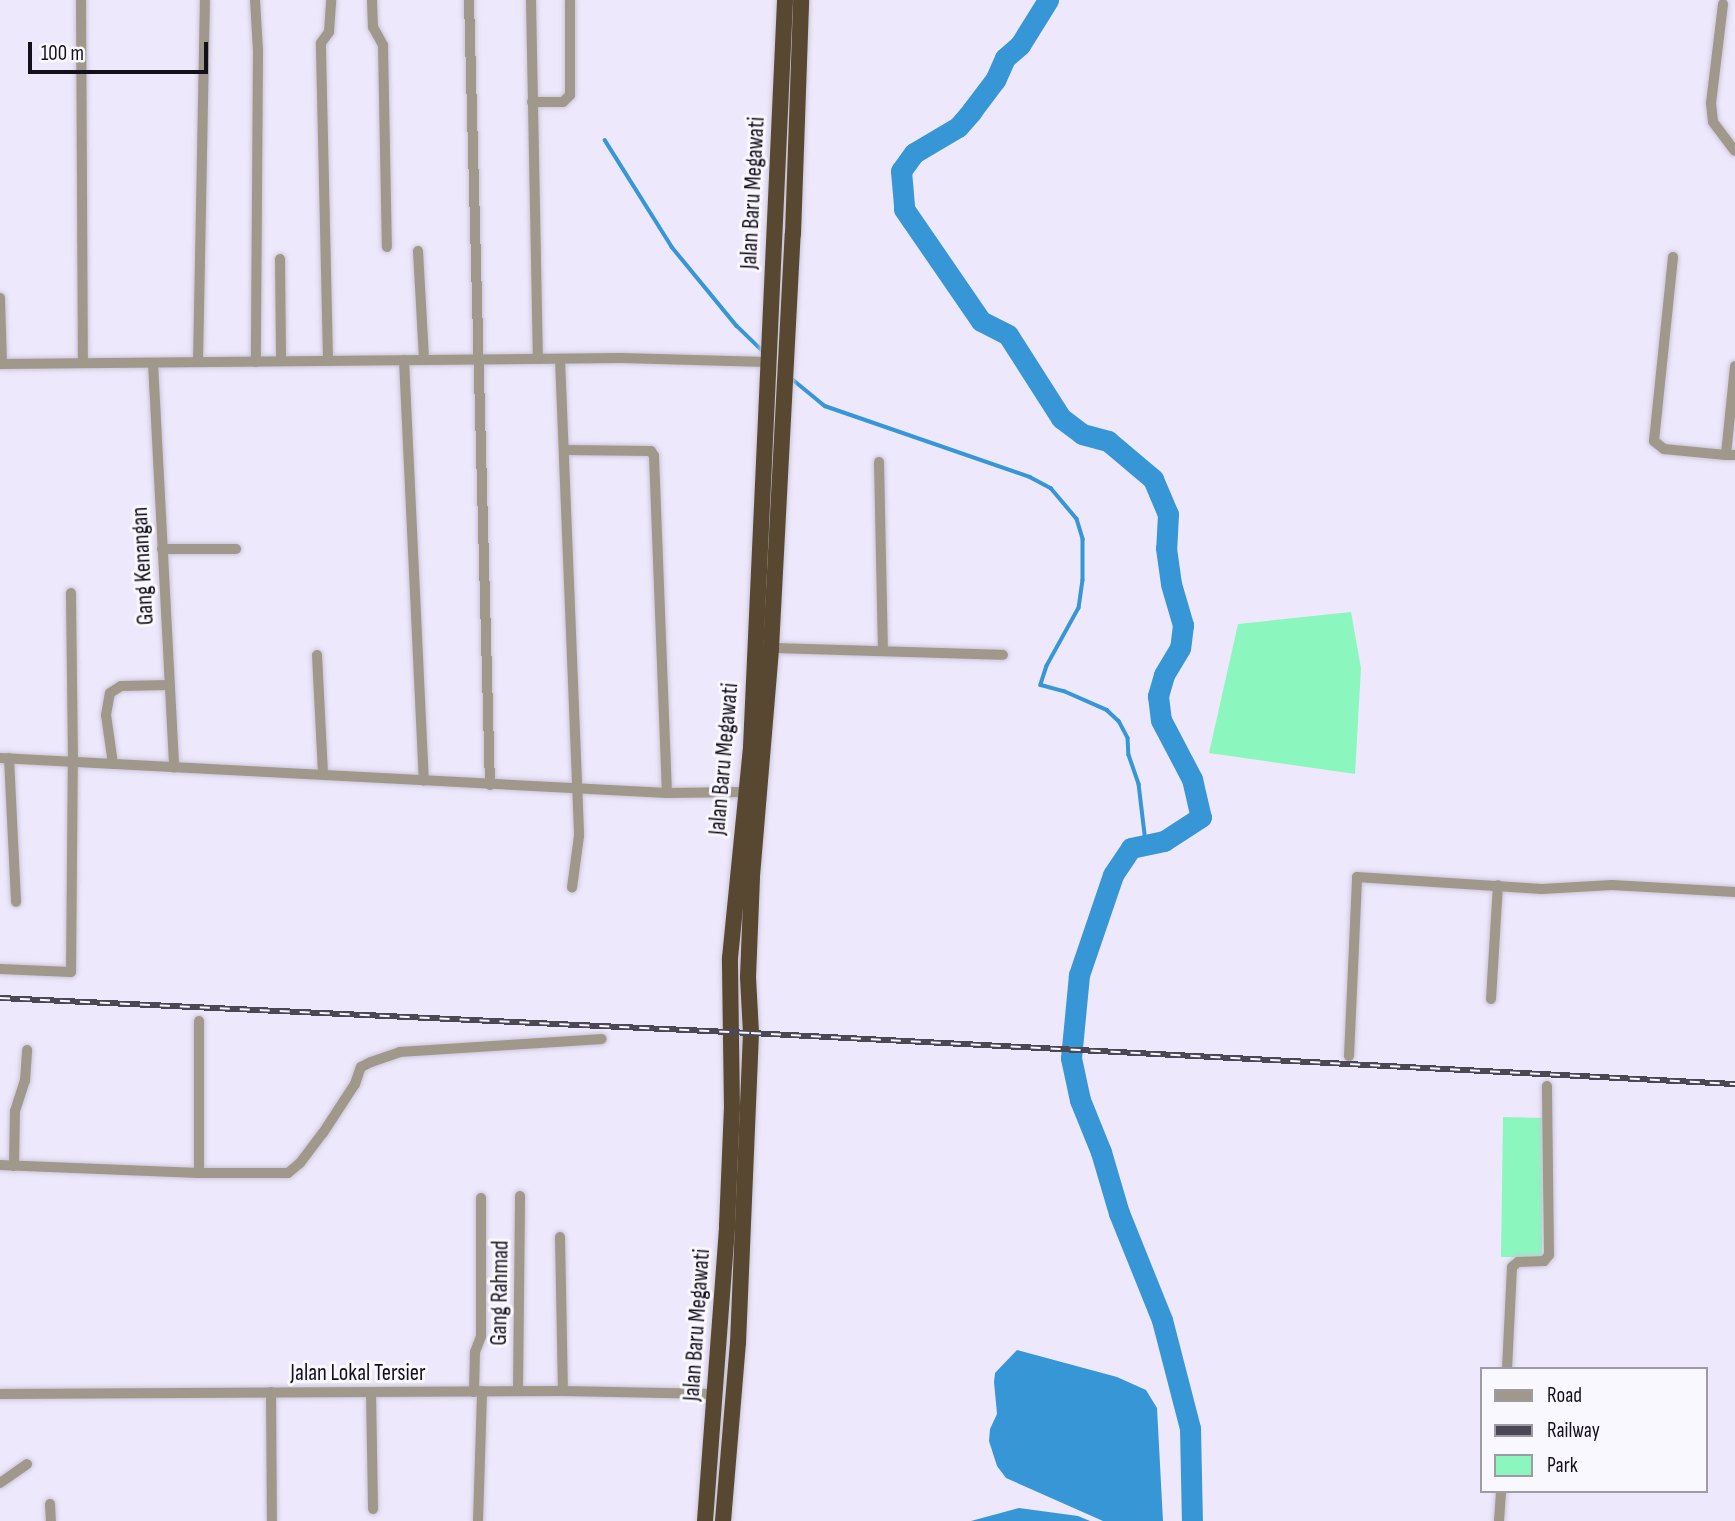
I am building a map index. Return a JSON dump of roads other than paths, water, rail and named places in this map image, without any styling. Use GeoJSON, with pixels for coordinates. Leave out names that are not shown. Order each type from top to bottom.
{"type":"FeatureCollection","features":[{"type":"Feature","properties":{"kind":"highway","name":"Jalan Baru Megawati"},"geometry":{"type":"LineString","coordinates":[[705,1521],[716,1387],[732,1109],[730,958],[751,734],[785,0]]}},
{"type":"Feature","properties":{"kind":"highway","name":"Jalan Baru Megawati"},"geometry":{"type":"LineString","coordinates":[[723,1521],[735,1381],[750,1045],[748,977],[752,876],[771,648],[793,234],[801,0]]}},
{"type":"Feature","properties":{"kind":"highway"},"geometry":{"type":"LineString","coordinates":[[776,235],[793,234]]}},
{"type":"Feature","properties":{"kind":"highway"},"geometry":{"type":"LineString","coordinates":[[770,281],[790,281]]}},
{"type":"Feature","properties":{"kind":"highway"},"geometry":{"type":"LineString","coordinates":[[716,1387],[735,1381]]}},
{"type":"Feature","properties":{"kind":"street"},"geometry":{"type":"LineString","coordinates":[[81,0],[83,363]]}},
{"type":"Feature","properties":{"kind":"street"},"geometry":{"type":"LineString","coordinates":[[198,362],[205,0]]}},
{"type":"Feature","properties":{"kind":"street"},"geometry":{"type":"LineString","coordinates":[[255,0],[258,50],[256,362]]}},
{"type":"Feature","properties":{"kind":"street"},"geometry":{"type":"LineString","coordinates":[[328,359],[321,43],[329,33],[331,0]]}},
{"type":"Feature","properties":{"kind":"street"},"geometry":{"type":"LineString","coordinates":[[372,0],[373,27],[383,45],[387,247]]}},
{"type":"Feature","properties":{"kind":"street"},"geometry":{"type":"LineString","coordinates":[[469,0],[490,785]]}},
{"type":"Feature","properties":{"kind":"street"},"geometry":{"type":"LineString","coordinates":[[531,0],[538,359]]}},
{"type":"Feature","properties":{"kind":"street"},"geometry":{"type":"LineString","coordinates":[[532,102],[563,102],[570,94],[569,0]]}},
{"type":"Feature","properties":{"kind":"street"},"geometry":{"type":"LineString","coordinates":[[1723,4],[1711,103],[1713,122],[1735,151]]}},
{"type":"Feature","properties":{"kind":"street"},"geometry":{"type":"LineString","coordinates":[[418,251],[424,360]]}},
{"type":"Feature","properties":{"kind":"street"},"geometry":{"type":"LineString","coordinates":[[1673,257],[1654,441],[1664,449],[1731,455],[1735,366]]}},
{"type":"Feature","properties":{"kind":"street"},"geometry":{"type":"LineString","coordinates":[[280,260],[281,361]]}},
{"type":"Feature","properties":{"kind":"street"},"geometry":{"type":"LineString","coordinates":[[0,298],[1,364],[328,359],[767,359]]}},
{"type":"Feature","properties":{"kind":"street"},"geometry":{"type":"LineString","coordinates":[[560,359],[566,450],[578,789],[579,835],[572,888]]}},
{"type":"Feature","properties":{"kind":"street"},"geometry":{"type":"LineString","coordinates":[[404,360],[424,781]]}},
{"type":"Feature","properties":{"kind":"street","name":"Gang Kenangan"},"geometry":{"type":"LineString","coordinates":[[153,363],[174,767]]}},
{"type":"Feature","properties":{"kind":"street"},"geometry":{"type":"LineString","coordinates":[[566,450],[650,451],[654,456],[667,793]]}},
{"type":"Feature","properties":{"kind":"street"},"geometry":{"type":"LineString","coordinates":[[879,462],[883,650]]}},
{"type":"Feature","properties":{"kind":"street"},"geometry":{"type":"LineString","coordinates":[[162,549],[236,549]]}},
{"type":"Feature","properties":{"kind":"street"},"geometry":{"type":"LineString","coordinates":[[0,969],[71,972],[71,593]]}},
{"type":"Feature","properties":{"kind":"street"},"geometry":{"type":"LineString","coordinates":[[771,648],[1003,655]]}},
{"type":"Feature","properties":{"kind":"street"},"geometry":{"type":"LineString","coordinates":[[317,654],[323,775]]}},
{"type":"Feature","properties":{"kind":"street"},"geometry":{"type":"LineString","coordinates":[[113,764],[106,715],[110,693],[121,686],[169,685]]}},
{"type":"Feature","properties":{"kind":"street"},"geometry":{"type":"LineString","coordinates":[[16,902],[5,758],[490,785],[667,793],[744,792]]}},
{"type":"Feature","properties":{"kind":"street"},"geometry":{"type":"LineString","coordinates":[[1349,1056],[1357,877],[1542,889],[1612,885],[1735,892]]}},
{"type":"Feature","properties":{"kind":"street"},"geometry":{"type":"LineString","coordinates":[[1491,999],[1498,885]]}},
{"type":"Feature","properties":{"kind":"street"},"geometry":{"type":"LineString","coordinates":[[199,1021],[199,1173]]}},
{"type":"Feature","properties":{"kind":"street"},"geometry":{"type":"LineString","coordinates":[[0,1165],[199,1173],[288,1173],[300,1163],[323,1133],[355,1084],[361,1067],[400,1052],[602,1040]]}},
{"type":"Feature","properties":{"kind":"street"},"geometry":{"type":"LineString","coordinates":[[14,1166],[14,1118],[25,1081],[27,1050]]}},
{"type":"Feature","properties":{"kind":"street"},"geometry":{"type":"LineString","coordinates":[[1507,1367],[1512,1267],[1518,1262],[1540,1263],[1549,1255],[1547,1086]]}},
{"type":"Feature","properties":{"kind":"street","name":"Gang Rahmad"},"geometry":{"type":"LineString","coordinates":[[518,1391],[520,1196]]}},
{"type":"Feature","properties":{"kind":"street"},"geometry":{"type":"LineString","coordinates":[[478,1521],[478,1392],[475,1352],[481,1336],[481,1198]]}},
{"type":"Feature","properties":{"kind":"street"},"geometry":{"type":"LineString","coordinates":[[560,1237],[563,1391]]}},
{"type":"Feature","properties":{"kind":"street","name":"Jalan Lokal Tersier"},"geometry":{"type":"LineString","coordinates":[[0,1394],[478,1392],[716,1387]]}},
{"type":"Feature","properties":{"kind":"street"},"geometry":{"type":"LineString","coordinates":[[271,1392],[272,1521]]}},
{"type":"Feature","properties":{"kind":"street"},"geometry":{"type":"LineString","coordinates":[[371,1392],[373,1509]]}},
{"type":"Feature","properties":{"kind":"street"},"geometry":{"type":"LineString","coordinates":[[0,1483],[27,1464]]}},
{"type":"Feature","properties":{"kind":"street"},"geometry":{"type":"LineString","coordinates":[[1499,1521],[1501,1493]]}},
{"type":"Feature","properties":{"kind":"street"},"geometry":{"type":"LineString","coordinates":[[50,1504],[51,1521]]}},
{"type":"Feature","properties":{"kind":"water"},"geometry":{"type":"Polygon","coordinates":[[[1017,1350],[1117,1377],[1146,1390],[1157,1408],[1163,1521],[1103,1521],[1006,1478],[997,1466],[989,1441],[990,1429],[997,1414],[994,1382],[995,1373],[1017,1350]]]}},
{"type":"Feature","properties":{"kind":"water"},"geometry":{"type":"Polygon","coordinates":[[[1019,1508],[1078,1516],[1090,1521],[971,1521],[1019,1508]]]}},
{"type":"Feature","properties":{"kind":"waterway"},"geometry":{"type":"LineString","coordinates":[[1048,0],[1020,45],[1005,58],[995,80],[972,111],[958,127],[914,153],[901,171],[904,209],[981,321],[1008,335],[1061,418],[1082,434],[1108,441],[1153,479],[1168,514],[1166,548],[1171,584],[1183,625],[1180,648],[1164,675],[1158,696],[1161,720],[1192,779],[1201,817],[1164,841],[1131,848],[1113,875],[1079,975],[1071,1058],[1080,1100],[1101,1152],[1119,1213],[1162,1320],[1190,1428],[1192,1521]]}},
{"type":"Feature","properties":{"kind":"waterway"},"geometry":{"type":"LineString","coordinates":[[605,140],[672,247],[737,326],[762,350]]}},
{"type":"Feature","properties":{"kind":"waterway"},"geometry":{"type":"LineString","coordinates":[[791,378],[825,406],[1030,477],[1051,488],[1077,519],[1083,539],[1083,580],[1079,608],[1047,666],[1041,685],[1064,691],[1107,710],[1119,721],[1128,738],[1129,755],[1139,784],[1146,843]]}},
{"type":"Feature","properties":{"kind":"railway"},"geometry":{"type":"LineString","coordinates":[[0,998],[751,1033],[1735,1084]]}}]}
